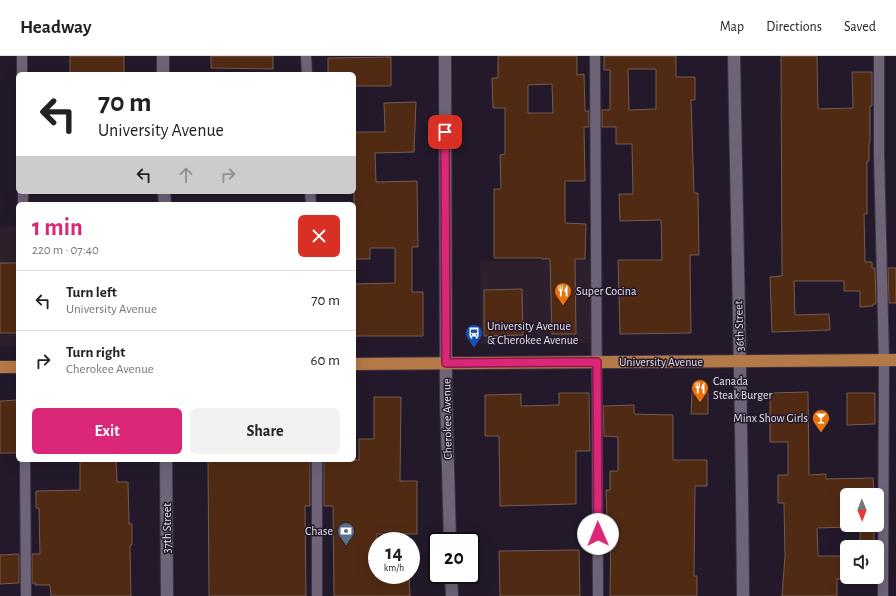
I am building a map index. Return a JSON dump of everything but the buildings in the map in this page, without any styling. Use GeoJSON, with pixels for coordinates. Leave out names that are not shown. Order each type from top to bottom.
{"type":"FeatureCollection","features":[{"type":"Feature","properties":{"kind":"main road","name":"University Avenue"},"geometry":{"type":"LineString","coordinates":[[356,364],[890,360]]}},
{"type":"Feature","properties":{"kind":"main road"},"geometry":{"type":"LineString","coordinates":[[0,367],[16,367]]}},
{"type":"Feature","properties":{"kind":"street"},"geometry":{"type":"LineString","coordinates":[[163,56],[163,72]]}},
{"type":"Feature","properties":{"kind":"street","name":"Cherokee Avenue"},"geometry":{"type":"LineString","coordinates":[[445,56],[446,363],[450,532]]}},
{"type":"Feature","properties":{"kind":"street","name":"36th Street"},"geometry":{"type":"LineString","coordinates":[[734,56],[743,596]]}},
{"type":"Feature","properties":{"kind":"street","name":"37th Street"},"geometry":{"type":"LineString","coordinates":[[166,462],[167,596]]}},
{"type":"Feature","properties":{"kind":"street"},"geometry":{"type":"LineString","coordinates":[[451,584],[452,596]]}},
{"type":"Feature","properties":{"kind":"lane"},"geometry":{"type":"LineString","coordinates":[[22,56],[22,72]]}},
{"type":"Feature","properties":{"kind":"lane"},"geometry":{"type":"LineString","coordinates":[[306,56],[306,72]]}},
{"type":"Feature","properties":{"kind":"lane"},"geometry":{"type":"LineString","coordinates":[[595,56],[598,596]]}},
{"type":"Feature","properties":{"kind":"lane"},"geometry":{"type":"LineString","coordinates":[[879,56],[879,153],[890,360],[883,596]]}},
{"type":"Feature","properties":{"kind":"lane"},"geometry":{"type":"LineString","coordinates":[[25,462],[26,596]]}},
{"type":"Feature","properties":{"kind":"lane"},"geometry":{"type":"LineString","coordinates":[[317,462],[317,596]]}},
{"type":"Feature","properties":{"kind":"shaded area"},"geometry":{"type":"Polygon","coordinates":[[[0,227],[16,227],[16,346],[0,346],[0,227]]]}},
{"type":"Feature","properties":{"kind":"shaded area"},"geometry":{"type":"Polygon","coordinates":[[[590,260],[591,343],[481,344],[480,261],[590,260]]]}},
{"type":"Feature","properties":{"kind":"place","name":"Super Cocina"},"geometry":{"type":"Point","coordinates":[563,306]}},
{"type":"Feature","properties":{"kind":"place","name":"University Avenue & Cherokee Avenue"},"geometry":{"type":"Point","coordinates":[474,348]}},
{"type":"Feature","properties":{"kind":"place","name":"Canada Steak Burger"},"geometry":{"type":"Point","coordinates":[700,403]}},
{"type":"Feature","properties":{"kind":"place","name":"Minx Show Girls"},"geometry":{"type":"Point","coordinates":[821,433]}},
{"type":"Feature","properties":{"kind":"place","name":"Chase"},"geometry":{"type":"Point","coordinates":[346,546]}},
{"type":"Feature","properties":{"kind":"route"},"geometry":{"type":"LineString","coordinates":[[445,132],[446,363],[597,362],[598,534]]}}]}
